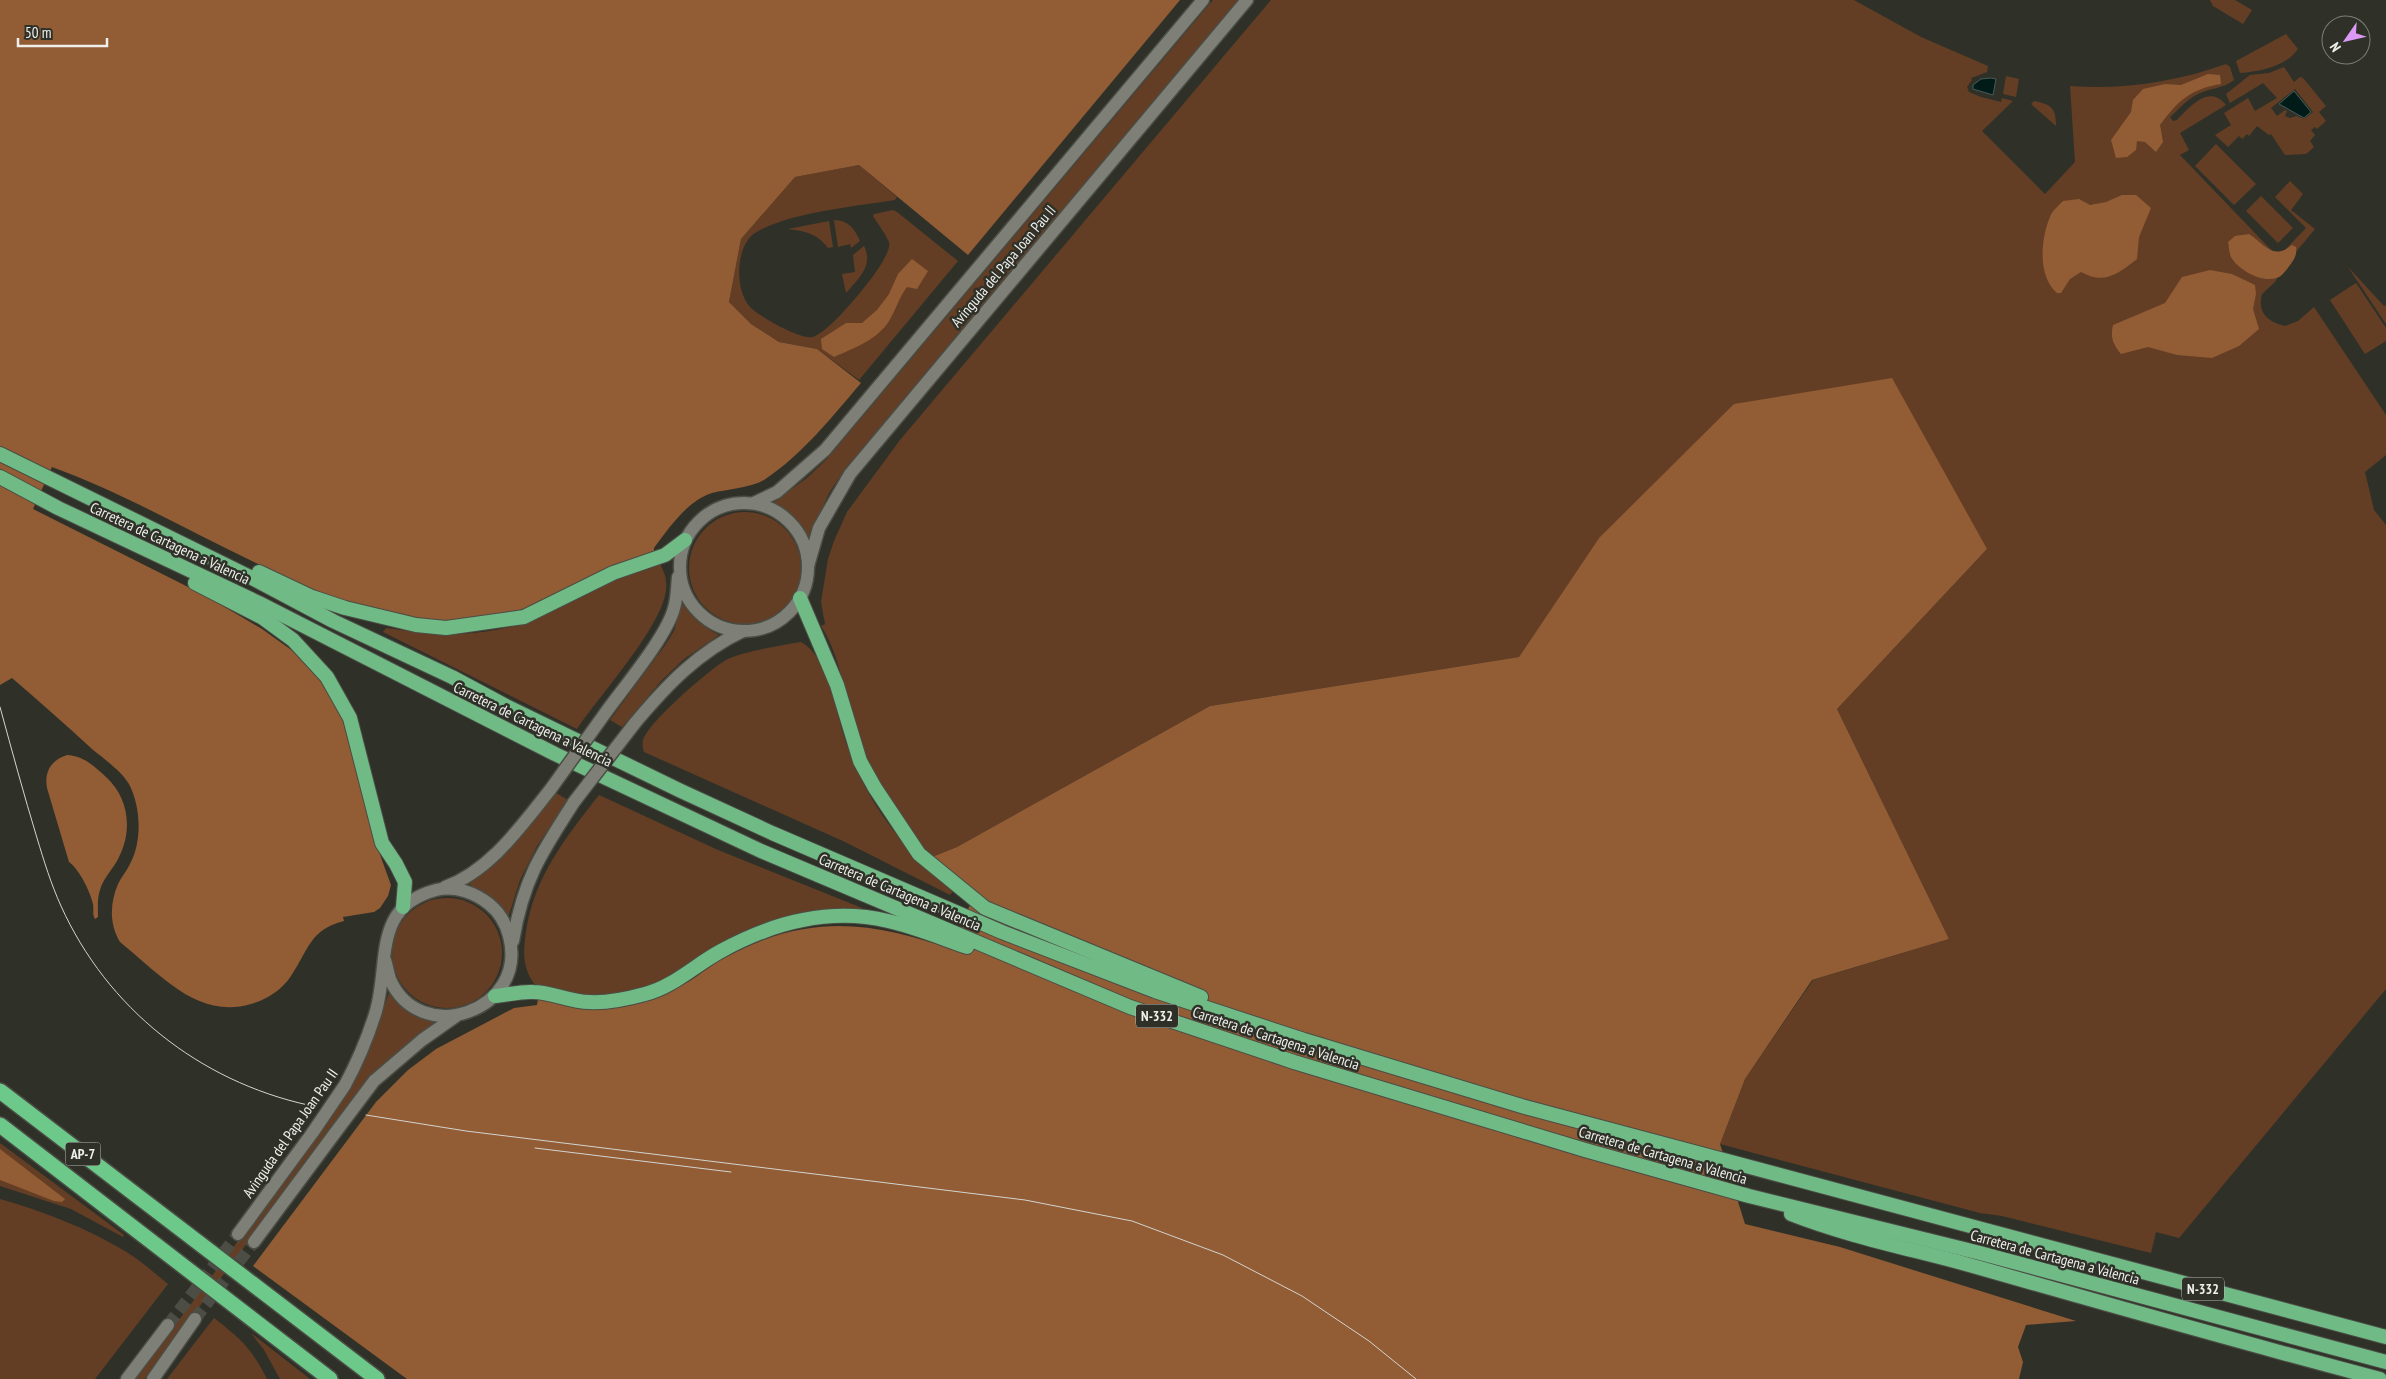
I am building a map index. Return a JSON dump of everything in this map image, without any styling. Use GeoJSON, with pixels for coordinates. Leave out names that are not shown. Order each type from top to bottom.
{"type":"FeatureCollection","features":[{"type":"Feature","properties":{"kind":"highway","name":"Carretera de Cartagena a Valencia"},"geometry":{"type":"LineString","coordinates":[[0,454],[333,621],[452,676],[506,706],[681,791],[772,833],[1002,932],[1155,991],[1457,1088],[2386,1337]]}},
{"type":"Feature","properties":{"kind":"highway","name":"Carretera de Cartagena a Valencia"},"geometry":{"type":"LineString","coordinates":[[0,477],[58,508],[259,603],[555,754],[761,851],[1130,1007],[1294,1062],[1584,1150],[1749,1196],[1971,1250],[2386,1362]]}},
{"type":"Feature","properties":{"kind":"highway"},"geometry":{"type":"LineString","coordinates":[[79,493],[113,503],[312,597],[381,618],[416,625],[446,628],[524,617],[613,573],[665,555],[685,540]]}},
{"type":"Feature","properties":{"kind":"highway"},"geometry":{"type":"LineString","coordinates":[[58,508],[159,564],[263,618],[293,640],[327,677],[350,718],[382,843],[405,882],[403,907]]}},
{"type":"Feature","properties":{"kind":"highway"},"geometry":{"type":"LineString","coordinates":[[800,598],[837,685],[849,729],[867,774],[918,854],[985,908],[1304,1040]]}},
{"type":"Feature","properties":{"kind":"highway"},"geometry":{"type":"LineString","coordinates":[[495,996],[532,992],[588,1002],[638,996],[679,979],[718,952],[766,929],[815,918],[849,916],[889,921],[934,935],[1034,974],[1130,1007]]}},
{"type":"Feature","properties":{"kind":"highway","name":"AP-7"},"geometry":{"type":"LineString","coordinates":[[0,1090],[377,1379]]}},
{"type":"Feature","properties":{"kind":"highway","name":"AP-7"},"geometry":{"type":"LineString","coordinates":[[0,1125],[330,1379]]}},
{"type":"Feature","properties":{"kind":"highway"},"geometry":{"type":"LineString","coordinates":[[1749,1196],[1822,1226],[1919,1251],[2185,1328],[2380,1379]]}},
{"type":"Feature","properties":{"kind":"main road","name":"Avinguda del Papa Joan Pau II"},"geometry":{"type":"LineString","coordinates":[[754,503],[779,491],[825,450],[1203,0]]}},
{"type":"Feature","properties":{"kind":"main road","name":"Avinguda del Papa Joan Pau II"},"geometry":{"type":"LineString","coordinates":[[679,570],[683,589],[692,606],[706,619],[724,628],[743,631],[760,629],[776,622],[790,612],[800,598],[806,582],[808,566],[820,528],[850,474],[1247,0]]}},
{"type":"Feature","properties":{"kind":"main road","name":"Avinguda del Papa Joan Pau II"},"geometry":{"type":"LineString","coordinates":[[439,889],[462,881],[505,843],[550,790],[659,637],[674,608],[685,540],[696,523],[713,510],[733,503],[754,503],[771,508],[786,518],[801,540],[808,566]]}},
{"type":"Feature","properties":{"kind":"main road","name":"Avinguda del Papa Joan Pau II"},"geometry":{"type":"LineString","coordinates":[[512,946],[517,912],[528,880],[541,853],[574,802],[635,723],[661,693],[689,666],[722,641],[743,631]]}},
{"type":"Feature","properties":{"kind":"main road"},"geometry":{"type":"LineString","coordinates":[[254,1242],[374,1081],[422,1040],[456,1016],[476,1010],[495,996],[505,981],[511,964],[512,946],[506,926],[495,909],[484,900],[460,889],[439,889],[420,895],[403,907],[388,930],[385,942],[385,960],[391,980],[402,996],[418,1008],[436,1015],[456,1016]]}},
{"type":"Feature","properties":{"kind":"main road","name":"Avinguda del Papa Joan Pau II"},"geometry":{"type":"LineString","coordinates":[[238,1234],[345,1085],[362,1052],[376,1010],[385,960]]}},
{"type":"Feature","properties":{"kind":"main road"},"geometry":{"type":"LineString","coordinates":[[153,1379],[195,1319]]}},
{"type":"Feature","properties":{"kind":"main road"},"geometry":{"type":"LineString","coordinates":[[127,1379],[168,1325]]}},
{"type":"Feature","properties":{"kind":"shaded area"},"geometry":{"type":"Polygon","coordinates":[[[0,0],[1180,0],[968,255],[859,165],[795,177],[741,239],[729,302],[751,324],[779,342],[817,349],[861,383],[804,447],[764,480],[752,485],[712,493],[694,502],[672,524],[654,548],[654,554],[614,566],[554,597],[524,609],[481,619],[441,621],[413,619],[386,613],[332,597],[306,586],[129,500],[52,467],[33,509],[206,596],[262,629],[297,654],[324,685],[343,716],[379,852],[391,885],[388,896],[380,908],[374,912],[343,917],[344,921],[324,929],[311,942],[287,981],[273,994],[251,1004],[231,1007],[213,1005],[196,1000],[180,991],[120,942],[112,921],[113,899],[118,884],[134,855],[139,825],[134,795],[130,786],[113,766],[12,678],[0,685],[0,0]]]}},
{"type":"Feature","properties":{"kind":"shaded area"},"geometry":{"type":"Polygon","coordinates":[[[1213,0],[1238,0],[845,469],[829,493],[809,538],[795,518],[773,503],[808,477],[827,459],[1213,0]]]}},
{"type":"Feature","properties":{"kind":"shaded area"},"geometry":{"type":"Polygon","coordinates":[[[1271,0],[1854,0],[1921,37],[1988,66],[1987,72],[1971,78],[1972,80],[1967,87],[1969,92],[2001,102],[2002,98],[2013,101],[1982,131],[2045,194],[2075,162],[2070,86],[2129,86],[2188,76],[2226,64],[2230,67],[2234,80],[2194,96],[2170,117],[2173,121],[2177,120],[2200,99],[2207,97],[2220,99],[2226,105],[2180,133],[2189,150],[2180,155],[2278,257],[2306,228],[2275,197],[2290,181],[2303,194],[2291,210],[2315,229],[2285,265],[2275,282],[2262,294],[2261,306],[2265,316],[2285,326],[2298,321],[2314,307],[2386,415],[2386,455],[2365,472],[2374,510],[2386,525],[2386,989],[2179,1238],[2156,1232],[2151,1253],[2002,1216],[1980,1213],[1720,1144],[1745,1079],[1813,980],[1949,939],[1837,709],[1987,549],[1599,538],[1519,657],[1210,706],[957,847],[932,857],[907,828],[867,762],[854,727],[833,650],[821,626],[825,624],[821,602],[828,559],[834,541],[847,512],[900,440],[1271,0]]]}},
{"type":"Feature","properties":{"kind":"shaded area"},"geometry":{"type":"Polygon","coordinates":[[[2210,0],[2235,0],[2252,10],[2243,24],[2213,6],[2210,0]]]}},
{"type":"Feature","properties":{"kind":"shaded area"},"geometry":{"type":"Polygon","coordinates":[[[2286,34],[2298,49],[2293,55],[2272,67],[2240,73],[2236,61],[2286,34]]]}},
{"type":"Feature","properties":{"kind":"shaded area"},"geometry":{"type":"Polygon","coordinates":[[[2284,67],[2294,82],[2300,77],[2303,78],[2326,106],[2319,112],[2326,121],[2317,129],[2315,127],[2311,130],[2315,135],[2310,141],[2314,147],[2306,154],[2285,155],[2271,134],[2269,135],[2257,126],[2249,136],[2247,134],[2242,139],[2239,136],[2228,147],[2215,135],[2231,125],[2224,113],[2248,98],[2255,111],[2277,98],[2263,83],[2230,103],[2226,94],[2250,75],[2269,73],[2284,67]],[[2295,89],[2271,108],[2277,116],[2285,110],[2287,111],[2285,116],[2290,118],[2297,116],[2304,119],[2313,112],[2295,89]]]}},
{"type":"Feature","properties":{"kind":"shaded area"},"geometry":{"type":"Polygon","coordinates":[[[2208,74],[2220,75],[2221,84],[2193,93],[2173,109],[2160,125],[2163,142],[2156,152],[2145,142],[2137,141],[2136,150],[2127,157],[2116,158],[2111,140],[2131,112],[2133,100],[2143,89],[2165,84],[2181,85],[2208,74]]]}},
{"type":"Feature","properties":{"kind":"shaded area"},"geometry":{"type":"Polygon","coordinates":[[[2006,76],[2019,79],[2016,97],[2003,94],[2006,76]]]}},
{"type":"Feature","properties":{"kind":"shaded area"},"geometry":{"type":"Polygon","coordinates":[[[2034,101],[2048,105],[2054,111],[2056,126],[2031,104],[2034,101]]]}},
{"type":"Feature","properties":{"kind":"shaded area"},"geometry":{"type":"Polygon","coordinates":[[[2216,144],[2256,184],[2234,205],[2195,166],[2216,144]]]}},
{"type":"Feature","properties":{"kind":"shaded area"},"geometry":{"type":"Polygon","coordinates":[[[859,165],[897,197],[895,200],[822,211],[768,226],[748,239],[739,270],[742,292],[746,302],[752,309],[791,332],[813,337],[826,329],[849,306],[873,276],[888,251],[889,242],[873,216],[874,214],[893,210],[897,212],[958,261],[859,380],[817,349],[779,342],[751,324],[729,302],[741,239],[795,177],[859,165]]]}},
{"type":"Feature","properties":{"kind":"shaded area"},"geometry":{"type":"Polygon","coordinates":[[[2122,195],[2136,195],[2151,208],[2139,237],[2137,259],[2117,273],[2104,278],[2089,276],[2081,272],[2070,279],[2061,293],[2057,293],[2046,277],[2043,256],[2044,235],[2052,213],[2063,201],[2079,199],[2090,205],[2106,202],[2122,195]]]}},
{"type":"Feature","properties":{"kind":"shaded area"},"geometry":{"type":"Polygon","coordinates":[[[2261,196],[2293,228],[2278,243],[2246,211],[2261,196]]]}},
{"type":"Feature","properties":{"kind":"shaded area"},"geometry":{"type":"Polygon","coordinates":[[[834,220],[847,223],[860,241],[851,248],[850,244],[838,247],[834,220]]]}},
{"type":"Feature","properties":{"kind":"shaded area"},"geometry":{"type":"Polygon","coordinates":[[[829,221],[833,247],[828,248],[815,236],[788,229],[829,221]]]}},
{"type":"Feature","properties":{"kind":"shaded area"},"geometry":{"type":"Polygon","coordinates":[[[2249,234],[2274,251],[2285,250],[2292,245],[2296,247],[2294,258],[2286,271],[2276,278],[2264,279],[2245,271],[2234,262],[2230,255],[2228,242],[2235,236],[2249,234]]]}},
{"type":"Feature","properties":{"kind":"shaded area"},"geometry":{"type":"Polygon","coordinates":[[[864,246],[867,253],[866,266],[860,277],[846,293],[842,274],[855,272],[853,255],[864,246]]]}},
{"type":"Feature","properties":{"kind":"shaded area"},"geometry":{"type":"Polygon","coordinates":[[[912,259],[928,271],[917,289],[907,287],[884,328],[864,343],[834,357],[822,349],[821,339],[846,323],[862,323],[877,310],[889,294],[898,274],[912,259]]]}},
{"type":"Feature","properties":{"kind":"shaded area"},"geometry":{"type":"Polygon","coordinates":[[[2348,267],[2384,306],[2386,305],[2386,324],[2348,267]]]}},
{"type":"Feature","properties":{"kind":"shaded area"},"geometry":{"type":"Polygon","coordinates":[[[2210,270],[2232,274],[2255,285],[2256,294],[2253,309],[2259,329],[2239,346],[2212,358],[2177,355],[2148,347],[2121,354],[2113,341],[2113,325],[2165,303],[2182,277],[2210,270]]]}},
{"type":"Feature","properties":{"kind":"shaded area"},"geometry":{"type":"Polygon","coordinates":[[[2356,283],[2386,328],[2386,341],[2365,354],[2330,300],[2356,283]]]}},
{"type":"Feature","properties":{"kind":"shaded area"},"geometry":{"type":"Polygon","coordinates":[[[1892,378],[1987,549],[1837,709],[1949,939],[1812,980],[1745,1079],[1720,1144],[1745,1224],[1840,1247],[2076,1321],[2026,1325],[2018,1347],[2023,1362],[2019,1379],[407,1379],[253,1266],[376,1102],[408,1070],[436,1049],[514,1008],[537,1005],[538,999],[600,1008],[630,1006],[647,1001],[688,982],[735,953],[784,933],[804,929],[842,926],[861,927],[897,933],[952,949],[971,902],[932,857],[957,847],[1210,706],[1519,657],[1599,538],[1734,404],[1892,378]]]}},
{"type":"Feature","properties":{"kind":"shaded area"},"geometry":{"type":"Polygon","coordinates":[[[745,512],[766,516],[785,528],[797,547],[801,568],[797,589],[785,608],[766,620],[745,624],[724,620],[705,608],[693,589],[689,568],[693,547],[705,528],[724,516],[745,512]]]}},
{"type":"Feature","properties":{"kind":"shaded area"},"geometry":{"type":"Polygon","coordinates":[[[660,564],[665,577],[666,590],[654,623],[577,729],[383,632],[386,628],[455,634],[490,631],[507,627],[534,617],[601,583],[660,564]]]}},
{"type":"Feature","properties":{"kind":"shaded area"},"geometry":{"type":"Polygon","coordinates":[[[682,603],[698,622],[719,635],[684,659],[662,680],[622,727],[610,720],[674,631],[682,603]]]}},
{"type":"Feature","properties":{"kind":"shaded area"},"geometry":{"type":"Polygon","coordinates":[[[801,642],[811,650],[826,675],[848,748],[874,802],[893,830],[915,856],[953,891],[950,895],[845,842],[644,752],[643,741],[655,722],[693,685],[718,665],[741,654],[801,642]]]}},
{"type":"Feature","properties":{"kind":"shaded area"},"geometry":{"type":"Polygon","coordinates":[[[67,755],[79,757],[93,765],[106,777],[120,795],[126,817],[127,828],[122,850],[101,886],[98,900],[98,917],[95,919],[92,899],[87,887],[77,870],[69,862],[47,788],[46,782],[50,767],[61,757],[67,755]]]}},
{"type":"Feature","properties":{"kind":"shaded area"},"geometry":{"type":"Polygon","coordinates":[[[556,793],[568,800],[537,846],[520,880],[508,918],[498,902],[469,884],[497,862],[556,793]]]}},
{"type":"Feature","properties":{"kind":"shaded area"},"geometry":{"type":"Polygon","coordinates":[[[599,795],[718,850],[862,908],[861,912],[851,911],[711,953],[649,988],[626,995],[582,996],[536,986],[531,980],[526,967],[524,946],[530,912],[536,893],[553,859],[599,795]]]}},
{"type":"Feature","properties":{"kind":"shaded area"},"geometry":{"type":"Polygon","coordinates":[[[447,898],[468,902],[486,914],[498,932],[502,953],[498,974],[486,992],[468,1004],[447,1008],[426,1004],[408,992],[396,974],[392,953],[396,932],[408,914],[426,902],[447,898]]]}},
{"type":"Feature","properties":{"kind":"shaded area"},"geometry":{"type":"Polygon","coordinates":[[[389,993],[410,1013],[438,1023],[418,1036],[375,1073],[145,1379],[135,1379],[337,1108],[366,1058],[389,993]]]}},
{"type":"Feature","properties":{"kind":"shaded area"},"geometry":{"type":"Polygon","coordinates":[[[0,1143],[124,1235],[123,1237],[71,1209],[0,1186],[0,1143]]]}},
{"type":"Feature","properties":{"kind":"shaded area"},"geometry":{"type":"Polygon","coordinates":[[[0,1149],[65,1199],[62,1202],[54,1201],[0,1180],[0,1149]]]}},
{"type":"Feature","properties":{"kind":"shaded area"},"geometry":{"type":"Polygon","coordinates":[[[0,1199],[48,1215],[95,1235],[142,1262],[168,1284],[95,1379],[0,1379],[0,1199]]]}},
{"type":"Feature","properties":{"kind":"shaded area"},"geometry":{"type":"Polygon","coordinates":[[[214,1318],[245,1345],[256,1359],[267,1379],[167,1379],[214,1318]]]}},
{"type":"Feature","properties":{"kind":"shaded area"},"geometry":{"type":"Polygon","coordinates":[[[251,1333],[310,1379],[280,1379],[264,1350],[251,1333]]]}},
{"type":"Feature","properties":{"kind":"water"},"geometry":{"type":"Polygon","coordinates":[[[1981,79],[1996,79],[1993,95],[1973,89],[1973,85],[1981,79]]]}},
{"type":"Feature","properties":{"kind":"water"},"geometry":{"type":"Polygon","coordinates":[[[2294,91],[2311,112],[2304,118],[2279,104],[2294,91]]]}},
{"type":"Feature","properties":{"kind":"tunnel"},"geometry":{"type":"LineString","coordinates":[[168,1325],[238,1234]]}},
{"type":"Feature","properties":{"kind":"tunnel"},"geometry":{"type":"LineString","coordinates":[[195,1319],[254,1242]]}},
{"type":"Feature","properties":{"kind":"tram line"},"geometry":{"type":"LineString","coordinates":[[0,707],[32,822],[54,889],[80,943],[104,977],[131,1007],[161,1035],[194,1058],[230,1078],[268,1094],[308,1105]]}},
{"type":"Feature","properties":{"kind":"tram line"},"geometry":{"type":"LineString","coordinates":[[366,1115],[466,1131],[1025,1200],[1132,1221],[1223,1255],[1302,1296],[1369,1341],[1416,1379]]}},
{"type":"Feature","properties":{"kind":"tram line"},"geometry":{"type":"LineString","coordinates":[[535,1148],[731,1172]]}}]}
